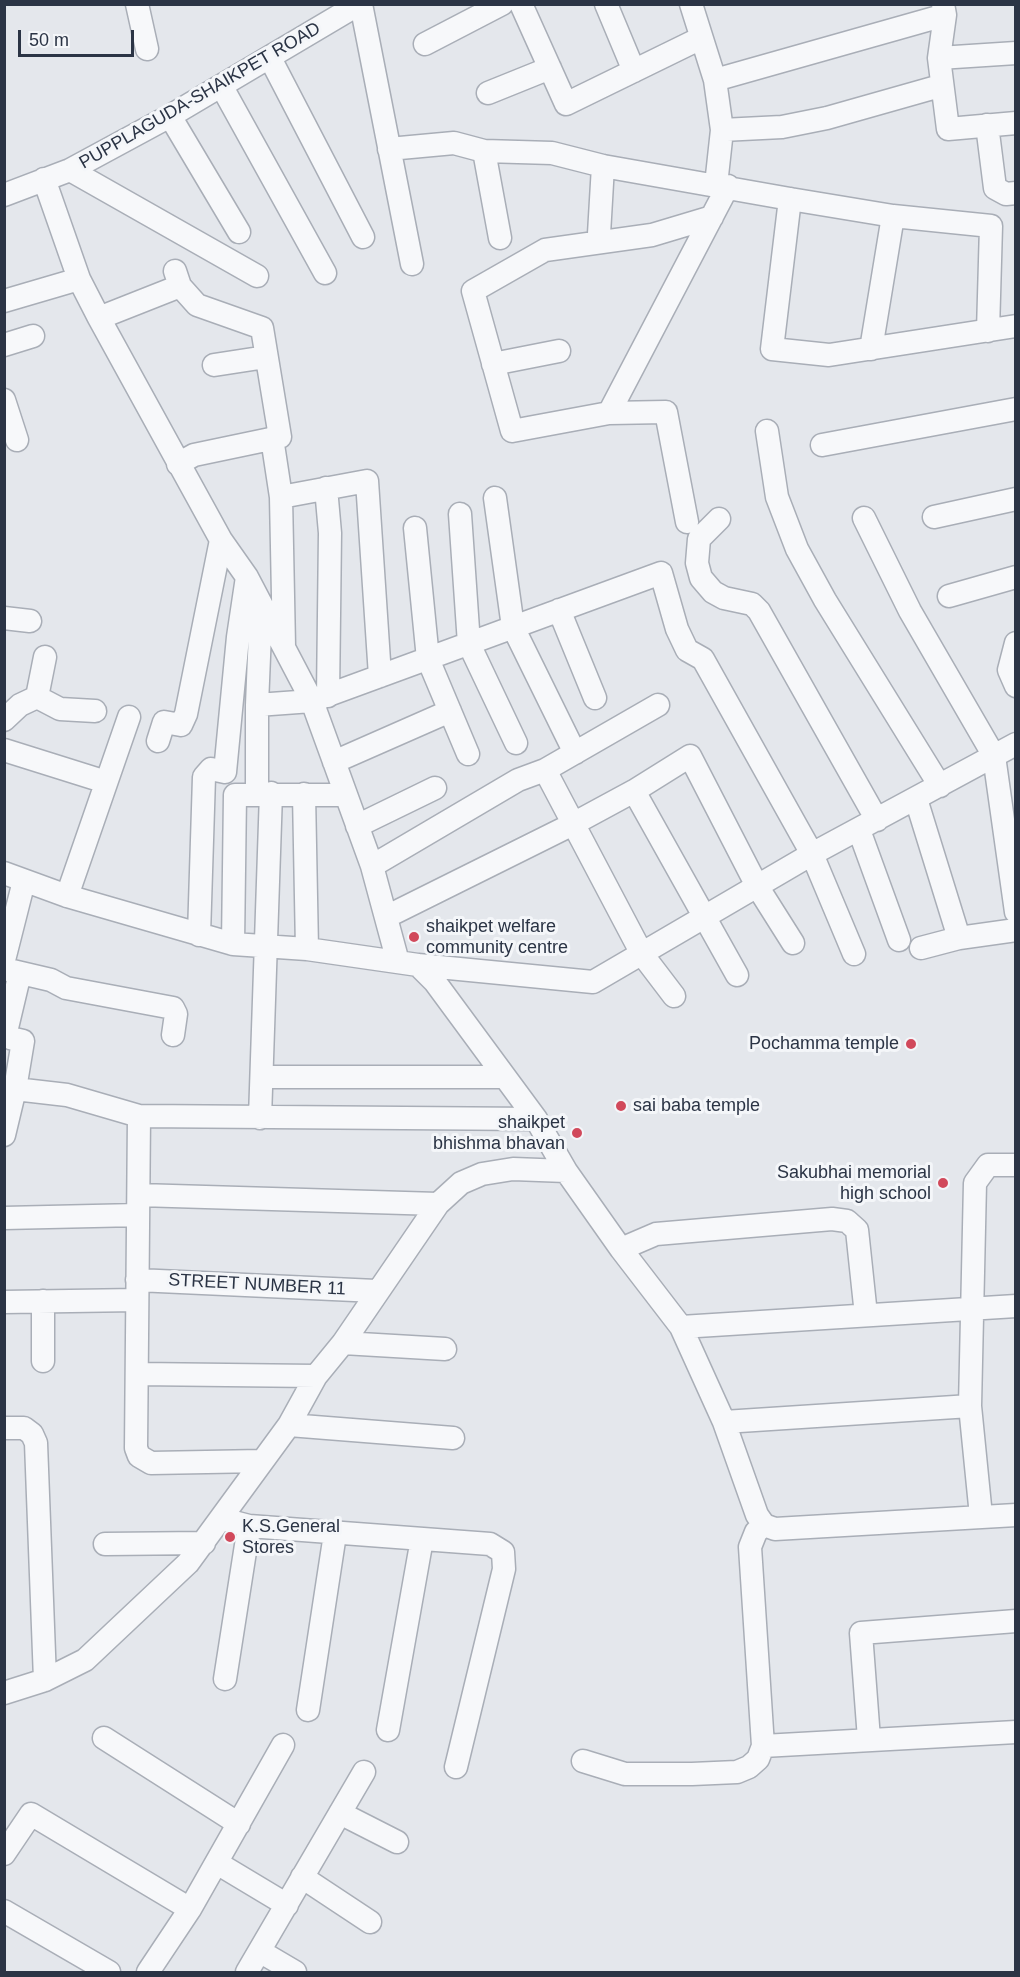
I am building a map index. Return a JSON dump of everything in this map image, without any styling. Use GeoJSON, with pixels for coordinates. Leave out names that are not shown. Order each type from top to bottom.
{"type":"FeatureCollection","features":[{"type":"Feature","properties":{"kind":"street"},"geometry":{"type":"LineString","coordinates":[[137,4],[147,49]]}},
{"type":"Feature","properties":{"kind":"street"},"geometry":{"type":"LineString","coordinates":[[360,4],[412,264]]}},
{"type":"Feature","properties":{"kind":"street","name":"PUPPLAGUDA-SHAIKPET ROAD"},"geometry":{"type":"LineString","coordinates":[[4,195],[70,170],[222,87],[360,4]]}},
{"type":"Feature","properties":{"kind":"street"},"geometry":{"type":"LineString","coordinates":[[425,44],[502,4]]}},
{"type":"Feature","properties":{"kind":"street"},"geometry":{"type":"LineString","coordinates":[[521,4],[566,104],[701,38]]}},
{"type":"Feature","properties":{"kind":"street"},"geometry":{"type":"LineString","coordinates":[[606,4],[634,71]]}},
{"type":"Feature","properties":{"kind":"street"},"geometry":{"type":"LineString","coordinates":[[609,413],[712,217],[722,185],[722,130],[715,80],[701,38],[697,6]]}},
{"type":"Feature","properties":{"kind":"street"},"geometry":{"type":"LineString","coordinates":[[715,80],[944,10],[939,58],[940,86],[948,129],[1016,123]]}},
{"type":"Feature","properties":{"kind":"street"},"geometry":{"type":"LineString","coordinates":[[939,58],[1016,53]]}},
{"type":"Feature","properties":{"kind":"street"},"geometry":{"type":"LineString","coordinates":[[270,58],[363,237]]}},
{"type":"Feature","properties":{"kind":"street"},"geometry":{"type":"LineString","coordinates":[[489,93],[550,68]]}},
{"type":"Feature","properties":{"kind":"street"},"geometry":{"type":"LineString","coordinates":[[722,130],[782,128],[827,118],[940,86]]}},
{"type":"Feature","properties":{"kind":"street"},"geometry":{"type":"LineString","coordinates":[[222,87],[325,273]]}},
{"type":"Feature","properties":{"kind":"street"},"geometry":{"type":"LineString","coordinates":[[170,116],[239,232]]}},
{"type":"Feature","properties":{"kind":"street"},"geometry":{"type":"LineString","coordinates":[[987,125],[996,188],[1006,194],[1016,193]]}},
{"type":"Feature","properties":{"kind":"street"},"geometry":{"type":"LineString","coordinates":[[389,149],[454,143],[484,151],[552,153],[603,166],[722,185],[790,199],[893,216],[991,226],[988,331]]}},
{"type":"Feature","properties":{"kind":"street"},"geometry":{"type":"LineString","coordinates":[[484,151],[500,238]]}},
{"type":"Feature","properties":{"kind":"street"},"geometry":{"type":"LineString","coordinates":[[599,234],[603,166]]}},
{"type":"Feature","properties":{"kind":"street"},"geometry":{"type":"LineString","coordinates":[[70,170],[257,276]]}},
{"type":"Feature","properties":{"kind":"street"},"geometry":{"type":"LineString","coordinates":[[44,179],[79,279],[99,318],[221,540],[247,578],[284,649],[320,698]]}},
{"type":"Feature","properties":{"kind":"street"},"geometry":{"type":"LineString","coordinates":[[790,199],[771,349],[829,356],[1016,326]]}},
{"type":"Feature","properties":{"kind":"street"},"geometry":{"type":"LineString","coordinates":[[871,349],[893,216]]}},
{"type":"Feature","properties":{"kind":"street"},"geometry":{"type":"LineString","coordinates":[[687,522],[666,412],[609,413],[512,431],[473,291],[545,250],[652,235],[712,217]]}},
{"type":"Feature","properties":{"kind":"street"},"geometry":{"type":"LineString","coordinates":[[4,301],[79,279]]}},
{"type":"Feature","properties":{"kind":"street"},"geometry":{"type":"LineString","coordinates":[[99,318],[178,279],[197,305],[262,328],[280,437],[194,454],[178,464]]}},
{"type":"Feature","properties":{"kind":"street"},"geometry":{"type":"LineString","coordinates":[[4,345],[33,336]]}},
{"type":"Feature","properties":{"kind":"street"},"geometry":{"type":"LineString","coordinates":[[493,364],[559,351]]}},
{"type":"Feature","properties":{"kind":"street"},"geometry":{"type":"LineString","coordinates":[[214,365],[266,357]]}},
{"type":"Feature","properties":{"kind":"street"},"geometry":{"type":"LineString","coordinates":[[4,400],[17,440]]}},
{"type":"Feature","properties":{"kind":"street"},"geometry":{"type":"LineString","coordinates":[[822,445],[1016,409]]}},
{"type":"Feature","properties":{"kind":"street"},"geometry":{"type":"LineString","coordinates":[[767,430],[777,497],[797,549],[825,600],[940,786]]}},
{"type":"Feature","properties":{"kind":"street"},"geometry":{"type":"LineString","coordinates":[[272,438],[281,497],[284,649]]}},
{"type":"Feature","properties":{"kind":"street"},"geometry":{"type":"LineString","coordinates":[[281,497],[367,481],[380,676]]}},
{"type":"Feature","properties":{"kind":"street"},"geometry":{"type":"LineString","coordinates":[[326,488],[330,533],[320,698],[334,762],[372,866],[386,918],[408,964],[435,982],[536,1119],[566,1171],[621,1249],[681,1327],[724,1422],[750,1499],[764,1525],[775,1529],[1016,1515]]}},
{"type":"Feature","properties":{"kind":"street"},"geometry":{"type":"LineString","coordinates":[[495,498],[513,627],[575,753]]}},
{"type":"Feature","properties":{"kind":"street"},"geometry":{"type":"LineString","coordinates":[[934,517],[1016,499]]}},
{"type":"Feature","properties":{"kind":"street"},"geometry":{"type":"LineString","coordinates":[[460,514],[469,644],[516,743]]}},
{"type":"Feature","properties":{"kind":"street"},"geometry":{"type":"LineString","coordinates":[[864,518],[910,611],[994,756],[1016,912]]}},
{"type":"Feature","properties":{"kind":"street"},"geometry":{"type":"LineString","coordinates":[[719,519],[699,539],[697,563],[701,578],[713,592],[724,598],[753,604],[759,611],[868,825],[899,940]]}},
{"type":"Feature","properties":{"kind":"street"},"geometry":{"type":"LineString","coordinates":[[415,528],[428,659],[468,754]]}},
{"type":"Feature","properties":{"kind":"street"},"geometry":{"type":"LineString","coordinates":[[158,741],[164,722],[181,725],[186,714],[221,540]]}},
{"type":"Feature","properties":{"kind":"street"},"geometry":{"type":"LineString","coordinates":[[257,705],[320,698],[661,573],[677,629],[687,650],[703,659],[812,854],[854,954]]}},
{"type":"Feature","properties":{"kind":"street"},"geometry":{"type":"LineString","coordinates":[[200,935],[204,777],[211,769],[225,772],[238,638],[247,578]]}},
{"type":"Feature","properties":{"kind":"street"},"geometry":{"type":"LineString","coordinates":[[949,596],[1016,578]]}},
{"type":"Feature","properties":{"kind":"street"},"geometry":{"type":"LineString","coordinates":[[260,1118],[267,948],[264,793],[257,705],[261,608]]}},
{"type":"Feature","properties":{"kind":"street"},"geometry":{"type":"LineString","coordinates":[[559,610],[595,698]]}},
{"type":"Feature","properties":{"kind":"street"},"geometry":{"type":"LineString","coordinates":[[4,618],[30,621]]}},
{"type":"Feature","properties":{"kind":"street"},"geometry":{"type":"LineString","coordinates":[[1015,647],[1009,670],[1016,686]]}},
{"type":"Feature","properties":{"kind":"street"},"geometry":{"type":"LineString","coordinates":[[37,697],[45,657]]}},
{"type":"Feature","properties":{"kind":"street"},"geometry":{"type":"LineString","coordinates":[[37,697],[60,709],[95,711]]}},
{"type":"Feature","properties":{"kind":"street"},"geometry":{"type":"LineString","coordinates":[[4,720],[20,705],[37,697]]}},
{"type":"Feature","properties":{"kind":"street"},"geometry":{"type":"LineString","coordinates":[[372,866],[518,780],[545,770],[658,705]]}},
{"type":"Feature","properties":{"kind":"street"},"geometry":{"type":"LineString","coordinates":[[334,762],[450,711]]}},
{"type":"Feature","properties":{"kind":"street"},"geometry":{"type":"LineString","coordinates":[[66,897],[129,717]]}},
{"type":"Feature","properties":{"kind":"street"},"geometry":{"type":"LineString","coordinates":[[4,1135],[10,1088],[23,1041],[10,1038],[6,1032],[14,877],[66,897],[233,944],[307,949],[408,964],[593,982],[812,854],[1016,744]]}},
{"type":"Feature","properties":{"kind":"street"},"geometry":{"type":"LineString","coordinates":[[4,750],[106,782]]}},
{"type":"Feature","properties":{"kind":"street"},"geometry":{"type":"LineString","coordinates":[[386,918],[573,824],[634,791],[690,756],[758,886],[793,944]]}},
{"type":"Feature","properties":{"kind":"street"},"geometry":{"type":"LineString","coordinates":[[545,770],[642,954],[674,996]]}},
{"type":"Feature","properties":{"kind":"street"},"geometry":{"type":"LineString","coordinates":[[357,826],[435,788]]}},
{"type":"Feature","properties":{"kind":"street"},"geometry":{"type":"LineString","coordinates":[[634,791],[736,975]]}},
{"type":"Feature","properties":{"kind":"street"},"geometry":{"type":"LineString","coordinates":[[233,944],[235,795],[264,793],[345,795]]}},
{"type":"Feature","properties":{"kind":"street"},"geometry":{"type":"LineString","coordinates":[[304,794],[307,949]]}},
{"type":"Feature","properties":{"kind":"street"},"geometry":{"type":"LineString","coordinates":[[916,799],[959,938]]}},
{"type":"Feature","properties":{"kind":"street"},"geometry":{"type":"LineString","coordinates":[[921,948],[959,938],[1016,930]]}},
{"type":"Feature","properties":{"kind":"street"},"geometry":{"type":"LineString","coordinates":[[10,967],[51,980],[66,988],[173,1008],[176,1014],[173,1035]]}},
{"type":"Feature","properties":{"kind":"street"},"geometry":{"type":"LineString","coordinates":[[262,1077],[504,1077]]}},
{"type":"Feature","properties":{"kind":"street"},"geometry":{"type":"LineString","coordinates":[[10,1088],[68,1095],[139,1116],[536,1119]]}},
{"type":"Feature","properties":{"kind":"street"},"geometry":{"type":"LineString","coordinates":[[139,1116],[136,1448],[145,1461],[262,1461]]}},
{"type":"Feature","properties":{"kind":"street"},"geometry":{"type":"LineString","coordinates":[[981,1516],[970,1406],[975,1183],[988,1165],[1016,1165]]}},
{"type":"Feature","properties":{"kind":"street"},"geometry":{"type":"LineString","coordinates":[[4,1693],[45,1680],[85,1660],[188,1563],[289,1425],[316,1376],[342,1343],[438,1204],[461,1183],[482,1174],[513,1169],[566,1171]]}},
{"type":"Feature","properties":{"kind":"street"},"geometry":{"type":"LineString","coordinates":[[4,1218],[138,1205],[438,1204]]}},
{"type":"Feature","properties":{"kind":"street"},"geometry":{"type":"LineString","coordinates":[[621,1249],[656,1234],[832,1219],[847,1221],[857,1230],[866,1315]]}},
{"type":"Feature","properties":{"kind":"street","name":"STREET NUMBER 11"},"geometry":{"type":"LineString","coordinates":[[4,1302],[43,1301],[137,1290],[376,1291]]}},
{"type":"Feature","properties":{"kind":"street"},"geometry":{"type":"LineString","coordinates":[[43,1301],[43,1361]]}},
{"type":"Feature","properties":{"kind":"street"},"geometry":{"type":"LineString","coordinates":[[681,1327],[1016,1306]]}},
{"type":"Feature","properties":{"kind":"street"},"geometry":{"type":"LineString","coordinates":[[342,1343],[445,1349]]}},
{"type":"Feature","properties":{"kind":"street"},"geometry":{"type":"LineString","coordinates":[[138,1374],[316,1376]]}},
{"type":"Feature","properties":{"kind":"street"},"geometry":{"type":"LineString","coordinates":[[724,1422],[970,1406]]}},
{"type":"Feature","properties":{"kind":"street"},"geometry":{"type":"LineString","coordinates":[[289,1425],[453,1438]]}},
{"type":"Feature","properties":{"kind":"street"},"geometry":{"type":"LineString","coordinates":[[4,1428],[24,1428],[32,1434],[36,1443],[45,1680]]}},
{"type":"Feature","properties":{"kind":"street"},"geometry":{"type":"LineString","coordinates":[[222,1519],[249,1526],[490,1544],[503,1552],[504,1558],[456,1767]]}},
{"type":"Feature","properties":{"kind":"street"},"geometry":{"type":"LineString","coordinates":[[583,1761],[625,1774],[737,1772],[749,1767],[758,1759],[763,1746],[750,1547],[756,1532],[764,1525]]}},
{"type":"Feature","properties":{"kind":"street"},"geometry":{"type":"LineString","coordinates":[[225,1679],[249,1526]]}},
{"type":"Feature","properties":{"kind":"street"},"geometry":{"type":"LineString","coordinates":[[308,1710],[335,1534]]}},
{"type":"Feature","properties":{"kind":"street"},"geometry":{"type":"LineString","coordinates":[[388,1730],[422,1539]]}},
{"type":"Feature","properties":{"kind":"street"},"geometry":{"type":"LineString","coordinates":[[105,1544],[204,1543]]}},
{"type":"Feature","properties":{"kind":"street"},"geometry":{"type":"LineString","coordinates":[[869,1739],[861,1633],[1016,1621]]}},
{"type":"Feature","properties":{"kind":"street"},"geometry":{"type":"LineString","coordinates":[[763,1746],[1016,1732]]}},
{"type":"Feature","properties":{"kind":"street"},"geometry":{"type":"LineString","coordinates":[[104,1738],[239,1824]]}},
{"type":"Feature","properties":{"kind":"street"},"geometry":{"type":"LineString","coordinates":[[148,1972],[190,1909],[283,1745]]}},
{"type":"Feature","properties":{"kind":"street"},"geometry":{"type":"LineString","coordinates":[[247,1972],[261,1952],[364,1772]]}},
{"type":"Feature","properties":{"kind":"street"},"geometry":{"type":"LineString","coordinates":[[340,1813],[397,1842]]}},
{"type":"Feature","properties":{"kind":"street"},"geometry":{"type":"LineString","coordinates":[[4,1854],[32,1814],[190,1909]]}},
{"type":"Feature","properties":{"kind":"street"},"geometry":{"type":"LineString","coordinates":[[217,1863],[287,1905]]}},
{"type":"Feature","properties":{"kind":"street"},"geometry":{"type":"LineString","coordinates":[[302,1877],[370,1922]]}},
{"type":"Feature","properties":{"kind":"street"},"geometry":{"type":"LineString","coordinates":[[4,1911],[109,1972]]}},
{"type":"Feature","properties":{"kind":"street"},"geometry":{"type":"LineString","coordinates":[[261,1952],[295,1972]]}},
{"type":"Feature","properties":{"kind":"place","name":"shaikpet welfare community centre"},"geometry":{"type":"Point","coordinates":[414,937]}},
{"type":"Feature","properties":{"kind":"place","name":"Pochamma temple"},"geometry":{"type":"Point","coordinates":[911,1044]}},
{"type":"Feature","properties":{"kind":"place","name":"sai baba temple"},"geometry":{"type":"Point","coordinates":[621,1106]}},
{"type":"Feature","properties":{"kind":"place","name":"shaikpet bhishma bhavan"},"geometry":{"type":"Point","coordinates":[577,1133]}},
{"type":"Feature","properties":{"kind":"place","name":"Sakubhai memorial high school"},"geometry":{"type":"Point","coordinates":[943,1183]}},
{"type":"Feature","properties":{"kind":"place","name":"K.S.General Stores"},"geometry":{"type":"Point","coordinates":[230,1537]}}]}
